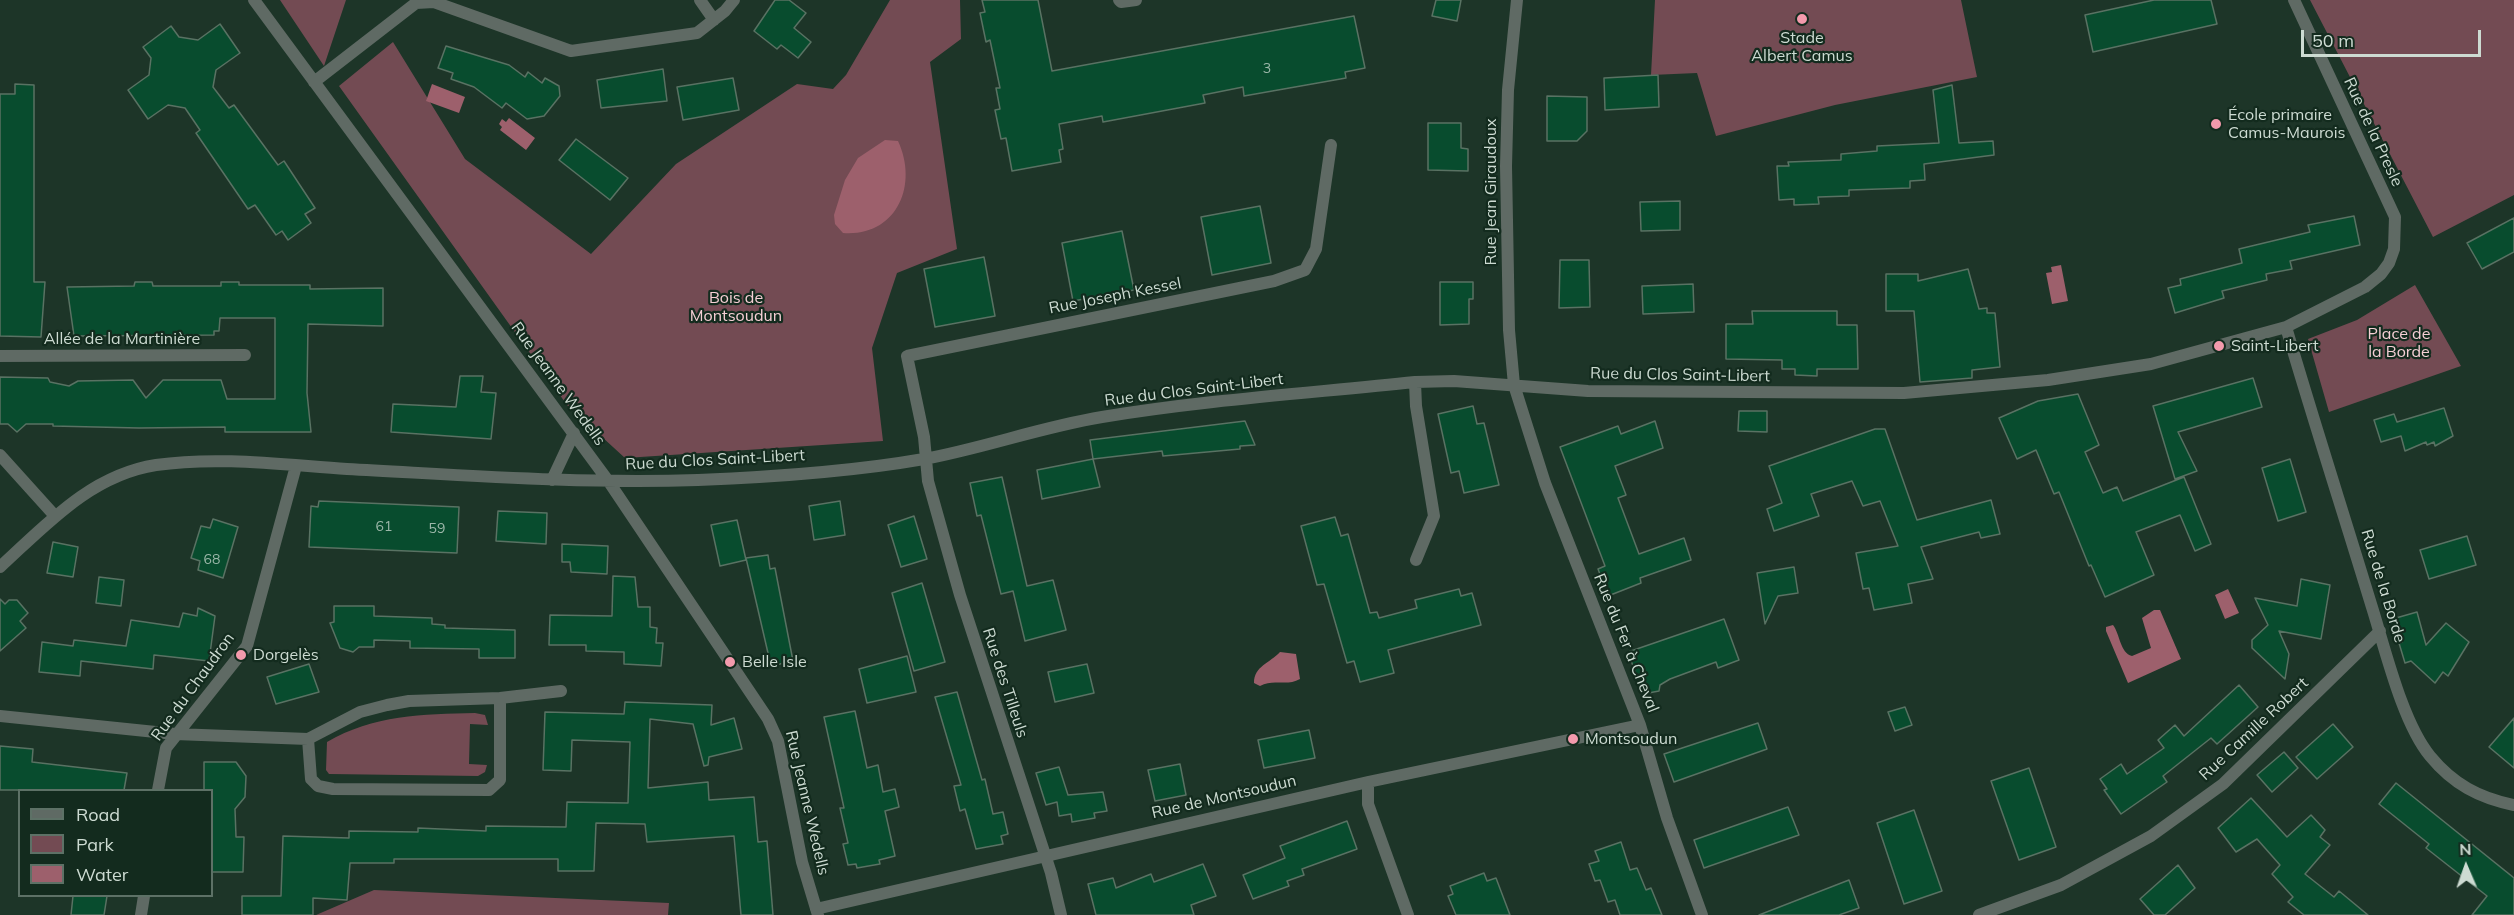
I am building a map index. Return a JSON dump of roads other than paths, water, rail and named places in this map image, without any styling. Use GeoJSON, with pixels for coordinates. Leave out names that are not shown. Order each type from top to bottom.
{"type":"FeatureCollection","features":[{"type":"Feature","properties":{"kind":"street","name":"Rue Jeanne Wedells"},"geometry":{"type":"LineString","coordinates":[[254,0],[609,482],[768,719],[778,741],[802,862],[817,912]]}},
{"type":"Feature","properties":{"kind":"street"},"geometry":{"type":"LineString","coordinates":[[700,0],[714,20]]}},
{"type":"Feature","properties":{"kind":"street"},"geometry":{"type":"LineString","coordinates":[[314,82],[416,3],[434,1],[571,51],[697,33],[725,12],[734,0]]}},
{"type":"Feature","properties":{"kind":"street"},"geometry":{"type":"LineString","coordinates":[[1119,0],[1121,3],[1136,0]]}},
{"type":"Feature","properties":{"kind":"street","name":"Rue Jean Giraudoux"},"geometry":{"type":"LineString","coordinates":[[1514,385],[1509,330],[1506,166],[1508,90],[1517,0]]}},
{"type":"Feature","properties":{"kind":"street","name":"Rue de la Presle"},"geometry":{"type":"LineString","coordinates":[[2294,0],[2395,217],[2394,249]]}},
{"type":"Feature","properties":{"kind":"street","name":"Rue Joseph Kessel"},"geometry":{"type":"LineString","coordinates":[[925,459],[924,437],[907,356],[1274,281],[1305,270],[1316,249],[1331,145]]}},
{"type":"Feature","properties":{"kind":"street","name":"Rue du Clos Saint-Libert"},"geometry":{"type":"LineString","coordinates":[[0,567],[86,490],[127,472],[156,465],[190,462],[609,482],[799,474],[925,459],[1013,436],[1102,417],[1415,382],[1454,381],[1588,391],[1904,393],[2049,380],[2151,364],[2286,327],[2365,287],[2381,274],[2389,263],[2394,249]]}},
{"type":"Feature","properties":{"kind":"street","name":"Rue de la Borde"},"geometry":{"type":"LineString","coordinates":[[2286,327],[2380,631],[2415,733],[2430,756],[2459,786],[2491,801],[2514,805]]}},
{"type":"Feature","properties":{"kind":"street","name":"Allée de la Martinière"},"geometry":{"type":"LineString","coordinates":[[0,356],[245,355]]}},
{"type":"Feature","properties":{"kind":"street"},"geometry":{"type":"LineString","coordinates":[[1415,382],[1434,516],[1416,560]]}},
{"type":"Feature","properties":{"kind":"street","name":"Rue du Fer à Cheval"},"geometry":{"type":"LineString","coordinates":[[1514,385],[1545,483],[1640,725],[1667,818],[1702,915]]}},
{"type":"Feature","properties":{"kind":"street"},"geometry":{"type":"LineString","coordinates":[[552,480],[574,434]]}},
{"type":"Feature","properties":{"kind":"street"},"geometry":{"type":"LineString","coordinates":[[0,455],[55,516]]}},
{"type":"Feature","properties":{"kind":"street","name":"Rue des Tilleuls"},"geometry":{"type":"LineString","coordinates":[[925,459],[928,481],[960,595],[1044,855],[1061,915]]}},
{"type":"Feature","properties":{"kind":"street","name":"Rue du Chaudron"},"geometry":{"type":"LineString","coordinates":[[158,789],[166,748],[247,646],[296,466]]}},
{"type":"Feature","properties":{"kind":"street","name":"Rue Camille Robert"},"geometry":{"type":"LineString","coordinates":[[1978,915],[2061,885],[2151,836],[2223,784],[2380,631]]}},
{"type":"Feature","properties":{"kind":"street"},"geometry":{"type":"LineString","coordinates":[[0,716],[175,734],[308,739],[360,712],[387,705],[460,698],[500,698],[561,691]]}},
{"type":"Feature","properties":{"kind":"street"},"geometry":{"type":"LineString","coordinates":[[308,739],[311,779],[318,786],[333,789],[489,790],[500,780],[500,698]]}},
{"type":"Feature","properties":{"kind":"street","name":"Rue de Montsoudun"},"geometry":{"type":"LineString","coordinates":[[817,912],[1044,855],[1368,782],[1640,725]]}},
{"type":"Feature","properties":{"kind":"street"},"geometry":{"type":"LineString","coordinates":[[1368,782],[1368,804],[1408,915]]}},
{"type":"Feature","properties":{"kind":"street"},"geometry":{"type":"LineString","coordinates":[[141,915],[144,897]]}},
{"type":"Feature","properties":{"kind":"water"},"geometry":{"type":"Polygon","coordinates":[[[432,84],[465,97],[459,113],[426,101],[432,84]]]}},
{"type":"Feature","properties":{"kind":"water"},"geometry":{"type":"Polygon","coordinates":[[[509,118],[535,138],[526,150],[500,130],[502,127],[499,124],[502,119],[506,122],[509,118]]]}},
{"type":"Feature","properties":{"kind":"water"},"geometry":{"type":"Polygon","coordinates":[[[885,140],[898,141],[904,158],[906,175],[904,191],[898,205],[889,218],[877,227],[861,232],[843,233],[835,224],[834,215],[845,180],[858,158],[885,140]]]}},
{"type":"Feature","properties":{"kind":"water"},"geometry":{"type":"Polygon","coordinates":[[[2061,265],[2068,301],[2052,304],[2046,273],[2052,272],[2051,267],[2061,265]]]}},
{"type":"Feature","properties":{"kind":"water"},"geometry":{"type":"Polygon","coordinates":[[[2228,589],[2239,613],[2225,619],[2215,595],[2228,589]]]}},
{"type":"Feature","properties":{"kind":"water"},"geometry":{"type":"Polygon","coordinates":[[[2154,610],[2160,610],[2181,659],[2128,683],[2106,627],[2113,625],[2125,651],[2132,656],[2151,648],[2142,618],[2154,610]]]}},
{"type":"Feature","properties":{"kind":"water"},"geometry":{"type":"Polygon","coordinates":[[[1280,652],[1296,654],[1300,679],[1260,686],[1254,683],[1260,669],[1280,652]]]}},
{"type":"Feature","properties":{"kind":"place","name":"Stade Albert Camus"},"geometry":{"type":"Point","coordinates":[1802,19]}},
{"type":"Feature","properties":{"kind":"place","name":"École primaire Camus-Maurois"},"geometry":{"type":"Point","coordinates":[2216,124]}},
{"type":"Feature","properties":{"kind":"place","name":"Saint-Libert"},"geometry":{"type":"Point","coordinates":[2219,346]}},
{"type":"Feature","properties":{"kind":"place","name":"Dorgelès"},"geometry":{"type":"Point","coordinates":[241,655]}},
{"type":"Feature","properties":{"kind":"place","name":"Belle Isle"},"geometry":{"type":"Point","coordinates":[730,662]}},
{"type":"Feature","properties":{"kind":"place","name":"Montsoudun"},"geometry":{"type":"Point","coordinates":[1573,739]}},
{"type":"Feature","properties":{"kind":"park label","name":"Bois de Montsoudun"},"geometry":{"type":"Point","coordinates":[736,307]}},
{"type":"Feature","properties":{"kind":"park label","name":"Place de la Borde"},"geometry":{"type":"Point","coordinates":[2399,343]}}]}
